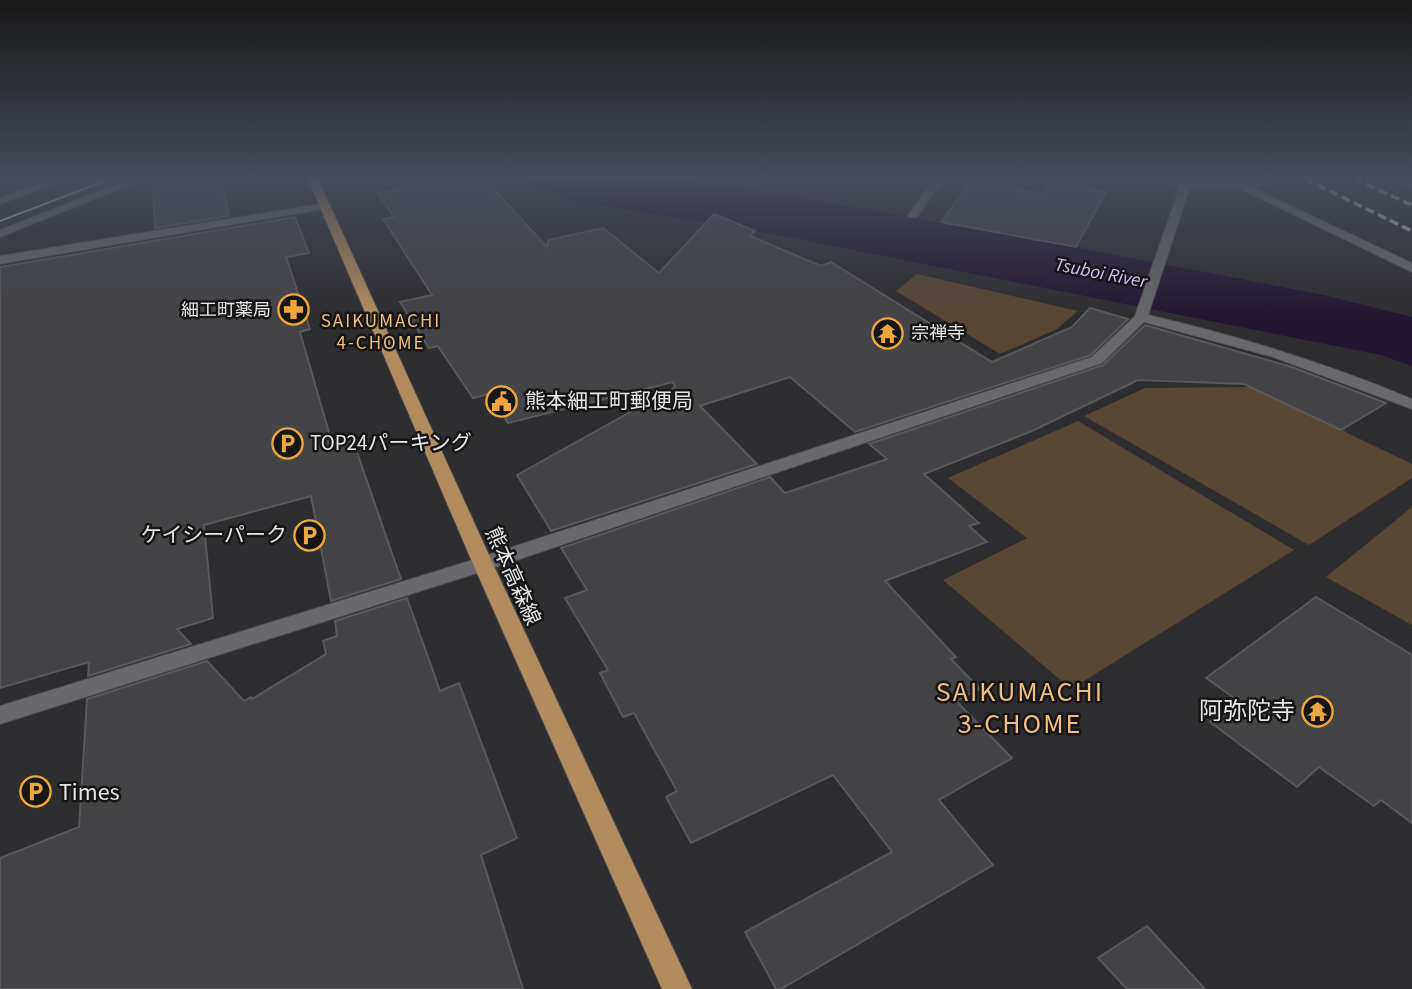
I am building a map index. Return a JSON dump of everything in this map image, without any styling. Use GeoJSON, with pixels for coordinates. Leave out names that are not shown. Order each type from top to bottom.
{"type":"FeatureCollection","features":[{"type":"Feature","properties":{"kind":"main road","name":"熊本高森線"},"geometry":{"type":"LineString","coordinates":[[334,225],[483,564],[677,989]]}},
{"type":"Feature","properties":{"kind":"street"},"geometry":{"type":"LineString","coordinates":[[0,234],[22,225]]}},
{"type":"Feature","properties":{"kind":"street"},"geometry":{"type":"LineString","coordinates":[[0,260],[210,225]]}},
{"type":"Feature","properties":{"kind":"street"},"geometry":{"type":"LineString","coordinates":[[0,715],[483,564],[1097,360],[1141,317],[1171,225]]}},
{"type":"Feature","properties":{"kind":"street"},"geometry":{"type":"LineString","coordinates":[[1322,225],[1412,268]]}},
{"type":"Feature","properties":{"kind":"street"},"geometry":{"type":"LineString","coordinates":[[1141,317],[1258,347],[1412,404]]}},
{"type":"Feature","properties":{"kind":"shaded area"},"geometry":{"type":"Polygon","coordinates":[[[917,274],[1078,311],[1057,329],[1000,354],[896,291],[917,274]]]}},
{"type":"Feature","properties":{"kind":"shaded area"},"geometry":{"type":"Polygon","coordinates":[[[1252,387],[1412,464],[1412,478],[1309,545],[1084,416],[1145,388],[1252,387]]]}},
{"type":"Feature","properties":{"kind":"shaded area"},"geometry":{"type":"Polygon","coordinates":[[[1078,421],[1294,550],[1071,689],[943,580],[1027,538],[948,478],[1078,421]]]}},
{"type":"Feature","properties":{"kind":"shaded area"},"geometry":{"type":"Polygon","coordinates":[[[1412,507],[1412,625],[1326,577],[1412,507]]]}},
{"type":"Feature","properties":{"kind":"water","name":"Tsuboi River"},"geometry":{"type":"Polygon","coordinates":[[[718,225],[956,225],[1324,295],[1412,317],[1412,366],[1381,355],[718,225]]]}},
{"type":"Feature","properties":{"kind":"building"},"geometry":{"type":"Polygon","coordinates":[[[247,225],[298,225],[309,253],[286,257],[310,329],[300,332],[332,443],[352,438],[401,579],[331,601],[311,496],[204,525],[213,618],[177,629],[191,644],[88,676],[89,662],[0,688],[0,267],[247,225]]]}},
{"type":"Feature","properties":{"kind":"building"},"geometry":{"type":"Polygon","coordinates":[[[387,225],[527,225],[547,247],[548,240],[603,228],[659,273],[704,225],[741,225],[755,231],[750,236],[821,266],[831,262],[992,362],[1072,327],[1090,308],[1128,319],[1091,355],[855,432],[790,377],[700,406],[757,464],[551,531],[517,475],[675,387],[673,382],[508,423],[490,394],[473,398],[438,346],[429,348],[400,302],[432,295],[387,225]]]}},
{"type":"Feature","properties":{"kind":"building"},"geometry":{"type":"Polygon","coordinates":[[[958,225],[1088,225],[1076,247],[958,225]]]}},
{"type":"Feature","properties":{"kind":"building"},"geometry":{"type":"Polygon","coordinates":[[[1145,325],[1292,367],[1386,403],[1341,430],[1244,384],[1138,380],[1032,431],[924,474],[979,523],[969,526],[987,542],[885,581],[956,657],[951,659],[980,689],[956,701],[1012,758],[939,800],[993,865],[781,989],[776,989],[745,932],[892,852],[833,775],[691,843],[666,797],[677,791],[634,713],[623,717],[600,673],[608,670],[565,598],[587,590],[561,548],[770,477],[785,493],[887,459],[869,444],[1103,365],[1145,325]]]}},
{"type":"Feature","properties":{"kind":"building","name":"阿弥陀寺"},"geometry":{"type":"Polygon","coordinates":[[[1316,597],[1412,655],[1412,823],[1381,800],[1374,806],[1319,767],[1297,787],[1210,722],[1237,700],[1206,678],[1316,597]]]}},
{"type":"Feature","properties":{"kind":"building"},"geometry":{"type":"Polygon","coordinates":[[[407,598],[440,691],[459,683],[517,838],[481,855],[523,989],[0,989],[0,858],[79,827],[87,699],[207,661],[244,701],[251,697],[252,699],[326,654],[323,641],[337,636],[335,621],[407,598]]]}},
{"type":"Feature","properties":{"kind":"building"},"geometry":{"type":"Polygon","coordinates":[[[1147,926],[1205,989],[1127,989],[1098,958],[1147,926]]]}},
{"type":"Feature","properties":{"kind":"railway"},"geometry":{"type":"LineString","coordinates":[[1400,225],[1412,231]]}},
{"type":"Feature","properties":{"kind":"place","name":"細工町薬局"},"geometry":{"type":"Point","coordinates":[294,310]}},
{"type":"Feature","properties":{"kind":"place","name":"宗禅寺"},"geometry":{"type":"Point","coordinates":[888,333]}},
{"type":"Feature","properties":{"kind":"place","name":"熊本細工町郵便局"},"geometry":{"type":"Point","coordinates":[502,401]}},
{"type":"Feature","properties":{"kind":"place","name":"TOP24パーキング"},"geometry":{"type":"Point","coordinates":[287,443]}},
{"type":"Feature","properties":{"kind":"place","name":"ケイシーパーク"},"geometry":{"type":"Point","coordinates":[310,535]}},
{"type":"Feature","properties":{"kind":"place","name":"阿弥陀寺"},"geometry":{"type":"Point","coordinates":[1318,711]}},
{"type":"Feature","properties":{"kind":"place","name":"Times"},"geometry":{"type":"Point","coordinates":[36,792]}},
{"type":"Feature","properties":{"kind":"district","name":"SAIKUMACHI 4-CHOME"},"geometry":{"type":"Point","coordinates":[381,331]}},
{"type":"Feature","properties":{"kind":"district","name":"SAIKUMACHI 3-CHOME"},"geometry":{"type":"Point","coordinates":[1020,707]}}]}
